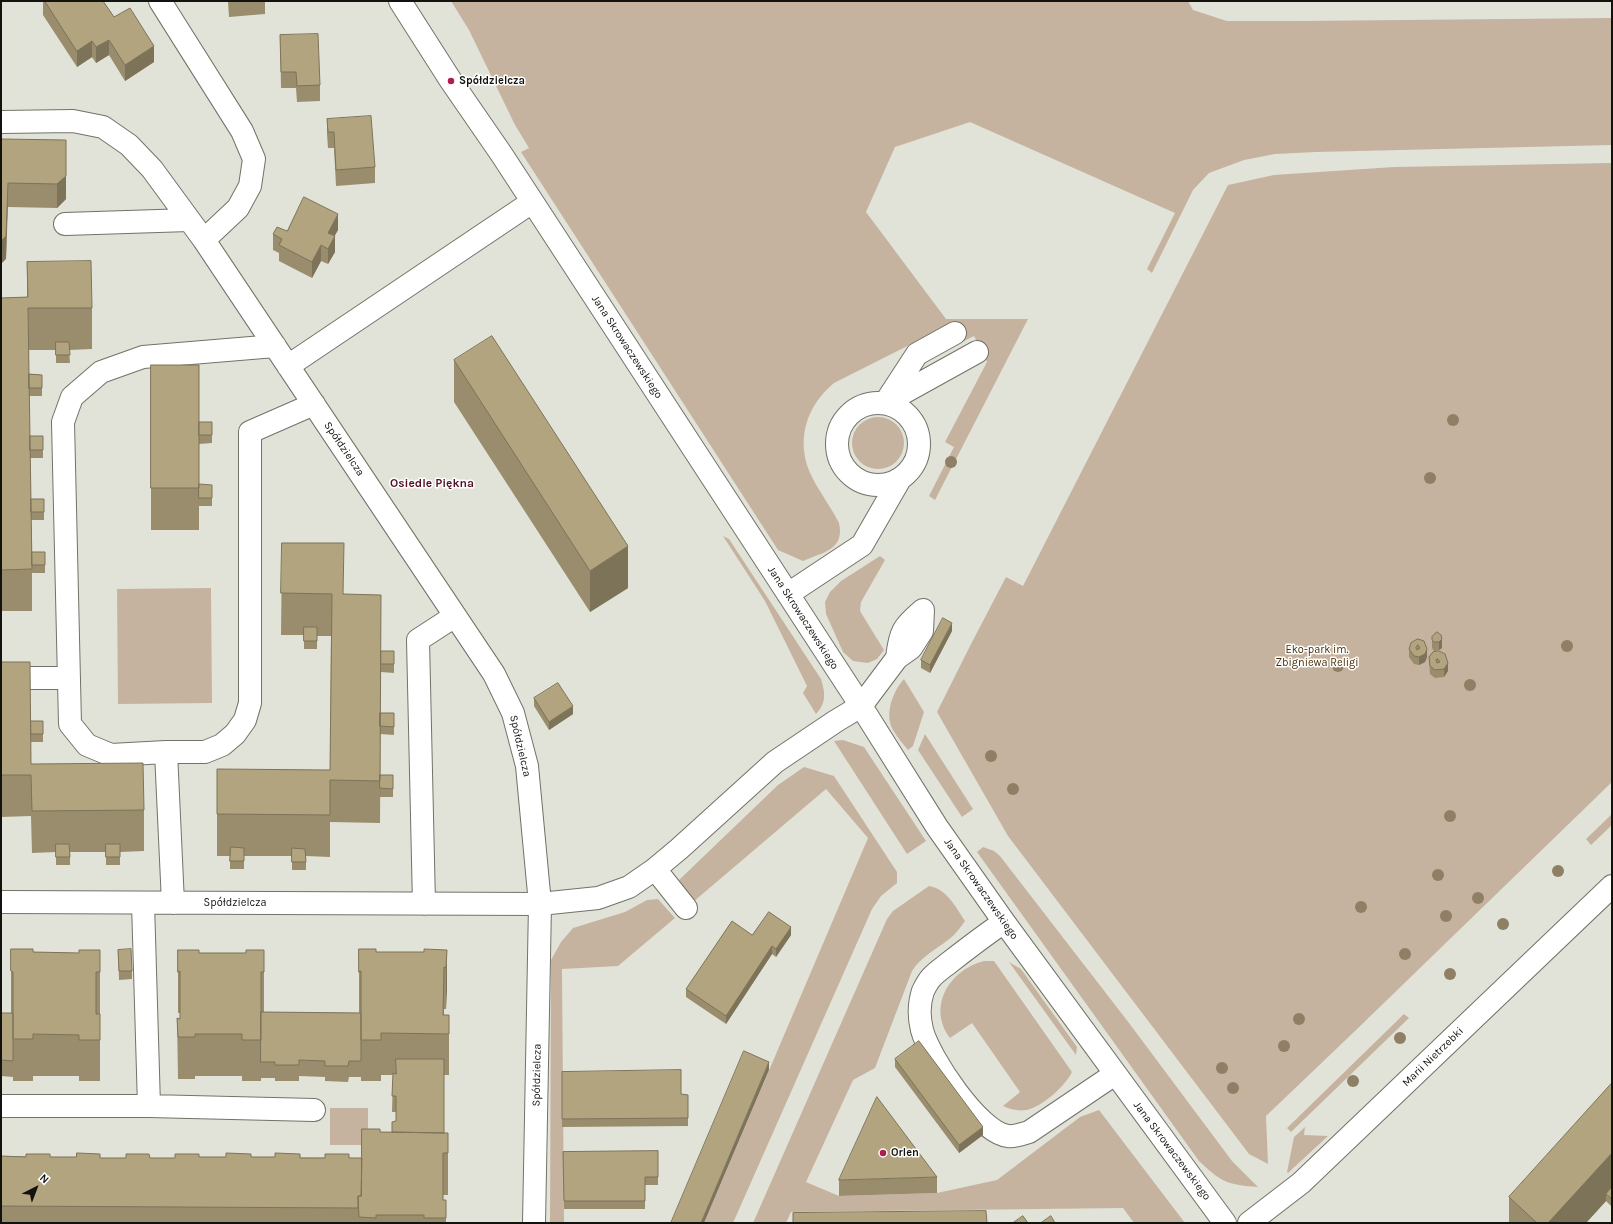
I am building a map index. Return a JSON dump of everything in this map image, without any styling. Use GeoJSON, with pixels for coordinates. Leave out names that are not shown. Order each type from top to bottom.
{"type":"FeatureCollection","features":[{"type":"Feature","properties":{"kind":"street"},"geometry":{"type":"LineString","coordinates":[[160,1],[242,131],[254,159],[250,186],[238,208],[204,240]]}},
{"type":"Feature","properties":{"kind":"street","name":"Jana Skrowaczewskiego"},"geometry":{"type":"LineString","coordinates":[[400,1],[861,706],[937,827],[1004,922],[1225,1223]]}},
{"type":"Feature","properties":{"kind":"street","name":"Spółdzielcza"},"geometry":{"type":"LineString","coordinates":[[1,122],[72,121],[103,127],[130,145],[152,169],[204,240],[494,674],[513,713],[527,766],[540,904],[534,1223]]}},
{"type":"Feature","properties":{"kind":"street"},"geometry":{"type":"LineString","coordinates":[[288,366],[532,202]]}},
{"type":"Feature","properties":{"kind":"street"},"geometry":{"type":"LineString","coordinates":[[65,224],[189,220]]}},
{"type":"Feature","properties":{"kind":"street"},"geometry":{"type":"LineString","coordinates":[[885,403],[917,354],[955,333]]}},
{"type":"Feature","properties":{"kind":"street"},"geometry":{"type":"LineString","coordinates":[[275,346],[143,357],[101,372],[72,397],[64,422],[70,724],[87,745],[111,755],[166,752],[205,752],[222,745],[235,734],[245,720],[250,703],[250,432],[314,404]]}},
{"type":"Feature","properties":{"kind":"street"},"geometry":{"type":"LineString","coordinates":[[885,403],[977,352]]}},
{"type":"Feature","properties":{"kind":"street"},"geometry":{"type":"LineString","coordinates":[[871,403],[885,403],[899,408],[910,417],[917,429],[920,443],[917,457],[910,470],[900,479],[887,485],[874,485],[861,482],[850,474],[842,464],[837,452],[837,438],[840,426],[848,415],[859,407],[871,403]]}},
{"type":"Feature","properties":{"kind":"street"},"geometry":{"type":"LineString","coordinates":[[788,594],[862,545],[900,479]]}},
{"type":"Feature","properties":{"kind":"street"},"geometry":{"type":"LineString","coordinates":[[424,904],[418,640],[455,616]]}},
{"type":"Feature","properties":{"kind":"street"},"geometry":{"type":"LineString","coordinates":[[540,904],[598,898],[629,887],[655,869],[679,849],[775,762],[861,706],[897,658]]}},
{"type":"Feature","properties":{"kind":"street"},"geometry":{"type":"LineString","coordinates":[[1,678],[70,678]]}},
{"type":"Feature","properties":{"kind":"street"},"geometry":{"type":"LineString","coordinates":[[166,752],[173,903]]}},
{"type":"Feature","properties":{"kind":"street"},"geometry":{"type":"LineString","coordinates":[[655,869],[686,908]]}},
{"type":"Feature","properties":{"kind":"street","name":"Marii Nietrzebki"},"geometry":{"type":"LineString","coordinates":[[1249,1223],[1302,1183],[1612,886]]}},
{"type":"Feature","properties":{"kind":"street","name":"Spółdzielcza"},"geometry":{"type":"LineString","coordinates":[[1,902],[540,904]]}},
{"type":"Feature","properties":{"kind":"street"},"geometry":{"type":"LineString","coordinates":[[143,903],[149,1106]]}},
{"type":"Feature","properties":{"kind":"street"},"geometry":{"type":"LineString","coordinates":[[1004,922],[978,940],[930,978],[923,991],[919,1014],[922,1030],[928,1047],[936,1062],[969,1108],[986,1125],[999,1133],[1008,1136],[1017,1136],[1029,1132],[1115,1074]]}},
{"type":"Feature","properties":{"kind":"street"},"geometry":{"type":"LineString","coordinates":[[1,1106],[149,1106],[314,1110]]}},
{"type":"Feature","properties":{"kind":"green space"},"geometry":{"type":"Polygon","coordinates":[[[451,1],[1188,1],[1193,10],[1227,21],[1612,18],[1612,145],[1316,152],[1275,154],[1244,160],[1209,173],[1193,190],[1152,273],[1147,269],[1175,213],[970,122],[895,147],[866,212],[946,319],[1028,319],[935,500],[929,496],[954,447],[945,442],[987,362],[974,336],[964,341],[953,323],[834,383],[824,393],[810,414],[806,426],[804,451],[812,477],[818,489],[833,511],[839,523],[840,532],[836,545],[831,549],[803,561],[778,550],[521,152],[529,148],[515,125],[469,30],[451,1]]]}},
{"type":"Feature","properties":{"kind":"green space","name":"Eko-park im. Zbigniewa Religi"},"geometry":{"type":"Polygon","coordinates":[[[1612,163],[1612,782],[1266,1116],[1268,1164],[1249,1154],[1008,836],[937,712],[1006,577],[1023,586],[1228,185],[1274,175],[1394,167],[1612,163]]]}},
{"type":"Feature","properties":{"kind":"green space"},"geometry":{"type":"Polygon","coordinates":[[[873,417],[883,417],[897,424],[904,438],[904,448],[897,462],[883,469],[873,469],[863,465],[856,458],[852,448],[852,438],[856,428],[863,421],[873,417]]]}},
{"type":"Feature","properties":{"kind":"green space"},"geometry":{"type":"Polygon","coordinates":[[[723,536],[729,539],[821,679],[824,697],[820,710],[816,714],[803,693],[807,686],[765,601],[723,536]]]}},
{"type":"Feature","properties":{"kind":"green space"},"geometry":{"type":"Polygon","coordinates":[[[880,556],[885,560],[861,602],[860,611],[884,650],[877,659],[868,663],[853,661],[843,652],[826,614],[825,602],[830,592],[841,581],[880,556]]]}},
{"type":"Feature","properties":{"kind":"green space"},"geometry":{"type":"Polygon","coordinates":[[[211,588],[212,703],[118,704],[117,589],[211,588]]]}},
{"type":"Feature","properties":{"kind":"green space"},"geometry":{"type":"Polygon","coordinates":[[[904,679],[924,712],[913,746],[908,750],[893,730],[889,717],[893,696],[904,679]]]}},
{"type":"Feature","properties":{"kind":"green space"},"geometry":{"type":"Polygon","coordinates":[[[925,734],[973,809],[962,817],[918,750],[925,734]]]}},
{"type":"Feature","properties":{"kind":"green space"},"geometry":{"type":"Polygon","coordinates":[[[843,740],[864,747],[926,841],[907,854],[834,741],[843,740]]]}},
{"type":"Feature","properties":{"kind":"green space"},"geometry":{"type":"Polygon","coordinates":[[[804,767],[834,776],[897,872],[897,883],[881,896],[872,909],[733,1223],[704,1223],[868,838],[826,789],[693,902],[679,880],[778,785],[804,767]]]}},
{"type":"Feature","properties":{"kind":"green space"},"geometry":{"type":"Polygon","coordinates":[[[1612,814],[1612,825],[1591,845],[1586,839],[1612,814]]]}},
{"type":"Feature","properties":{"kind":"green space"},"geometry":{"type":"Polygon","coordinates":[[[983,847],[994,851],[1000,856],[1129,1023],[1232,1161],[1258,1187],[1239,1185],[1219,1178],[1199,1161],[977,852],[983,847]]]}},
{"type":"Feature","properties":{"kind":"green space"},"geometry":{"type":"Polygon","coordinates":[[[929,886],[946,894],[965,921],[953,936],[924,958],[912,971],[875,1068],[853,1080],[806,1182],[839,1196],[937,1193],[997,1180],[1080,1117],[1099,1110],[1185,1223],[1134,1223],[1123,1208],[791,1212],[786,1223],[753,1223],[887,919],[893,911],[929,886]]]}},
{"type":"Feature","properties":{"kind":"green space"},"geometry":{"type":"Polygon","coordinates":[[[658,899],[675,918],[618,966],[562,969],[564,1223],[550,1223],[551,960],[561,942],[573,928],[625,912],[647,900],[658,899]]]}},
{"type":"Feature","properties":{"kind":"green space"},"geometry":{"type":"Polygon","coordinates":[[[984,961],[994,961],[1072,1072],[1065,1083],[1054,1094],[1036,1107],[1030,1109],[1016,1110],[1003,1106],[1020,1092],[972,1023],[950,1038],[943,1026],[941,1002],[945,991],[961,972],[984,961]]]}},
{"type":"Feature","properties":{"kind":"green space"},"geometry":{"type":"Polygon","coordinates":[[[1009,962],[1021,969],[1077,1047],[1076,1055],[1009,962]]]}},
{"type":"Feature","properties":{"kind":"green space"},"geometry":{"type":"Polygon","coordinates":[[[1404,1014],[1409,1018],[1291,1132],[1287,1128],[1404,1014]]]}},
{"type":"Feature","properties":{"kind":"green space"},"geometry":{"type":"Polygon","coordinates":[[[330,1108],[368,1108],[368,1145],[330,1145],[330,1108]]]}},
{"type":"Feature","properties":{"kind":"green space"},"geometry":{"type":"Polygon","coordinates":[[[1305,1127],[1304,1135],[1328,1136],[1288,1173],[1294,1137],[1305,1127]]]}},
{"type":"Feature","properties":{"kind":"building"},"geometry":{"type":"Polygon","coordinates":[[[45,1],[103,1],[114,17],[130,8],[154,46],[125,65],[109,40],[96,47],[92,41],[77,51],[45,1]]]}},
{"type":"Feature","properties":{"kind":"building"},"geometry":{"type":"Polygon","coordinates":[[[318,34],[320,85],[297,86],[296,72],[281,72],[280,35],[318,34]]]}},
{"type":"Feature","properties":{"kind":"building"},"geometry":{"type":"Polygon","coordinates":[[[371,116],[375,167],[336,170],[334,132],[328,132],[327,119],[371,116]]]}},
{"type":"Feature","properties":{"kind":"building"},"geometry":{"type":"Polygon","coordinates":[[[1,139],[66,140],[66,176],[57,184],[8,183],[6,236],[1,241],[1,139]]]}},
{"type":"Feature","properties":{"kind":"building"},"geometry":{"type":"Polygon","coordinates":[[[304,197],[338,214],[328,233],[335,236],[328,249],[321,245],[312,262],[279,245],[282,239],[273,234],[277,227],[287,231],[304,197]]]}},
{"type":"Feature","properties":{"kind":"building"},"geometry":{"type":"Polygon","coordinates":[[[91,261],[92,308],[28,308],[32,569],[1,570],[1,298],[28,297],[27,262],[91,261]]]}},
{"type":"Feature","properties":{"kind":"building"},"geometry":{"type":"Polygon","coordinates":[[[492,336],[628,546],[590,571],[454,360],[492,336]]]}},
{"type":"Feature","properties":{"kind":"building"},"geometry":{"type":"Polygon","coordinates":[[[56,342],[69,342],[70,355],[56,355],[56,342]]]}},
{"type":"Feature","properties":{"kind":"building"},"geometry":{"type":"Polygon","coordinates":[[[151,365],[199,365],[199,488],[151,488],[151,365]]]}},
{"type":"Feature","properties":{"kind":"building"},"geometry":{"type":"Polygon","coordinates":[[[29,374],[42,375],[42,388],[29,388],[29,374]]]}},
{"type":"Feature","properties":{"kind":"building"},"geometry":{"type":"Polygon","coordinates":[[[199,422],[212,422],[212,435],[199,435],[199,422]]]}},
{"type":"Feature","properties":{"kind":"building"},"geometry":{"type":"Polygon","coordinates":[[[30,436],[43,436],[43,450],[30,450],[30,436]]]}},
{"type":"Feature","properties":{"kind":"building"},"geometry":{"type":"Polygon","coordinates":[[[199,484],[212,485],[212,498],[199,498],[199,484]]]}},
{"type":"Feature","properties":{"kind":"building"},"geometry":{"type":"Polygon","coordinates":[[[31,499],[44,499],[44,512],[31,512],[31,499]]]}},
{"type":"Feature","properties":{"kind":"building"},"geometry":{"type":"Polygon","coordinates":[[[282,543],[344,543],[343,594],[381,595],[380,781],[330,780],[330,815],[217,814],[217,769],[330,770],[332,594],[281,593],[282,543]]]}},
{"type":"Feature","properties":{"kind":"building"},"geometry":{"type":"Polygon","coordinates":[[[32,552],[45,552],[45,565],[32,565],[32,552]]]}},
{"type":"Feature","properties":{"kind":"building"},"geometry":{"type":"Polygon","coordinates":[[[943,618],[952,623],[930,665],[921,660],[943,618]]]}},
{"type":"Feature","properties":{"kind":"building"},"geometry":{"type":"Polygon","coordinates":[[[304,627],[317,627],[317,641],[304,641],[304,627]]]}},
{"type":"Feature","properties":{"kind":"building"},"geometry":{"type":"Polygon","coordinates":[[[1437,632],[1441,635],[1442,639],[1439,642],[1434,642],[1432,637],[1437,632]]]}},
{"type":"Feature","properties":{"kind":"building"},"geometry":{"type":"Polygon","coordinates":[[[1418,639],[1424,641],[1427,649],[1425,654],[1419,657],[1414,656],[1409,649],[1411,643],[1418,639]]]}},
{"type":"Feature","properties":{"kind":"building"},"geometry":{"type":"Polygon","coordinates":[[[381,651],[394,651],[394,664],[381,664],[381,651]]]}},
{"type":"Feature","properties":{"kind":"building"},"geometry":{"type":"Polygon","coordinates":[[[1439,651],[1445,654],[1448,663],[1444,669],[1435,670],[1430,666],[1429,657],[1433,652],[1439,651]]]}},
{"type":"Feature","properties":{"kind":"building"},"geometry":{"type":"Polygon","coordinates":[[[1,662],[30,662],[31,764],[143,763],[144,810],[32,811],[31,775],[1,775],[1,662]]]}},
{"type":"Feature","properties":{"kind":"building"},"geometry":{"type":"Polygon","coordinates":[[[558,683],[573,706],[549,722],[534,698],[558,683]]]}},
{"type":"Feature","properties":{"kind":"building"},"geometry":{"type":"Polygon","coordinates":[[[380,713],[394,713],[394,727],[380,726],[380,713]]]}},
{"type":"Feature","properties":{"kind":"building"},"geometry":{"type":"Polygon","coordinates":[[[31,721],[43,721],[43,734],[31,734],[31,721]]]}},
{"type":"Feature","properties":{"kind":"building"},"geometry":{"type":"Polygon","coordinates":[[[380,775],[393,775],[393,789],[380,788],[380,775]]]}},
{"type":"Feature","properties":{"kind":"building"},"geometry":{"type":"Polygon","coordinates":[[[56,844],[69,844],[70,857],[56,857],[56,844]]]}},
{"type":"Feature","properties":{"kind":"building"},"geometry":{"type":"Polygon","coordinates":[[[106,844],[120,844],[120,857],[106,857],[106,844]]]}},
{"type":"Feature","properties":{"kind":"building"},"geometry":{"type":"Polygon","coordinates":[[[231,847],[244,848],[244,861],[230,861],[231,847]]]}},
{"type":"Feature","properties":{"kind":"building"},"geometry":{"type":"Polygon","coordinates":[[[292,848],[305,849],[306,862],[292,862],[292,848]]]}},
{"type":"Feature","properties":{"kind":"building"},"geometry":{"type":"Polygon","coordinates":[[[769,912],[791,927],[776,949],[772,946],[726,1016],[686,989],[732,921],[752,935],[769,912]]]}},
{"type":"Feature","properties":{"kind":"building"},"geometry":{"type":"Polygon","coordinates":[[[11,949],[33,949],[33,952],[79,953],[79,950],[100,950],[100,972],[96,972],[96,1014],[100,1014],[100,1040],[79,1040],[79,1035],[33,1034],[33,1039],[13,1039],[13,972],[11,971],[11,949]]]}},
{"type":"Feature","properties":{"kind":"building"},"geometry":{"type":"Polygon","coordinates":[[[131,949],[132,971],[119,971],[118,950],[131,949]]]}},
{"type":"Feature","properties":{"kind":"building"},"geometry":{"type":"Polygon","coordinates":[[[359,949],[376,949],[376,952],[424,952],[424,949],[447,950],[446,968],[444,967],[443,1015],[449,1015],[449,1034],[381,1033],[381,1040],[361,1040],[361,971],[359,972],[359,949]]]}},
{"type":"Feature","properties":{"kind":"building"},"geometry":{"type":"Polygon","coordinates":[[[178,950],[199,950],[199,953],[246,953],[246,950],[264,950],[264,972],[261,972],[261,1040],[242,1040],[242,1034],[195,1034],[195,1037],[178,1037],[177,1018],[180,1019],[180,971],[178,972],[178,950]]]}},
{"type":"Feature","properties":{"kind":"building"},"geometry":{"type":"Polygon","coordinates":[[[261,1012],[361,1013],[361,1061],[349,1061],[348,1066],[325,1066],[325,1061],[299,1060],[299,1065],[275,1065],[275,1062],[261,1062],[261,1012]]]}},
{"type":"Feature","properties":{"kind":"building"},"geometry":{"type":"Polygon","coordinates":[[[1,1013],[13,1013],[13,1061],[1,1060],[1,1013]]]}},
{"type":"Feature","properties":{"kind":"building"},"geometry":{"type":"Polygon","coordinates":[[[919,1041],[983,1127],[959,1145],[895,1059],[919,1041]]]}},
{"type":"Feature","properties":{"kind":"building"},"geometry":{"type":"Polygon","coordinates":[[[744,1051],[769,1062],[701,1223],[671,1223],[744,1051]]]}},
{"type":"Feature","properties":{"kind":"building"},"geometry":{"type":"Polygon","coordinates":[[[396,1059],[444,1059],[444,1133],[392,1132],[392,1122],[396,1121],[396,1096],[392,1096],[393,1073],[396,1074],[396,1059]]]}},
{"type":"Feature","properties":{"kind":"building"},"geometry":{"type":"Polygon","coordinates":[[[681,1070],[681,1094],[688,1095],[688,1118],[562,1119],[562,1072],[681,1070]]]}},
{"type":"Feature","properties":{"kind":"building"},"geometry":{"type":"Polygon","coordinates":[[[1612,1083],[1612,1153],[1548,1223],[1537,1223],[1509,1197],[1612,1083]]]}},
{"type":"Feature","properties":{"kind":"building","name":"Orlen"},"geometry":{"type":"Polygon","coordinates":[[[877,1097],[937,1177],[839,1180],[877,1097]]]}},
{"type":"Feature","properties":{"kind":"building"},"geometry":{"type":"Polygon","coordinates":[[[362,1129],[380,1129],[380,1132],[448,1133],[448,1153],[443,1153],[443,1200],[446,1200],[446,1218],[424,1218],[424,1215],[376,1215],[376,1218],[359,1217],[358,1196],[361,1196],[362,1129]]]}},
{"type":"Feature","properties":{"kind":"building"},"geometry":{"type":"Polygon","coordinates":[[[658,1151],[658,1177],[645,1177],[645,1201],[564,1201],[563,1152],[658,1151]]]}},
{"type":"Feature","properties":{"kind":"building"},"geometry":{"type":"Polygon","coordinates":[[[77,1153],[100,1154],[100,1158],[126,1158],[126,1154],[149,1154],[150,1158],[175,1158],[175,1154],[199,1154],[199,1157],[226,1157],[226,1153],[251,1154],[251,1157],[275,1157],[275,1153],[300,1154],[300,1158],[325,1158],[325,1154],[349,1154],[349,1158],[362,1158],[361,1196],[358,1196],[358,1208],[1,1206],[1,1156],[26,1157],[26,1154],[50,1154],[50,1157],[76,1157],[77,1153]]]}},
{"type":"Feature","properties":{"kind":"building"},"geometry":{"type":"Polygon","coordinates":[[[1612,1187],[1612,1199],[1606,1194],[1612,1187]]]}},
{"type":"Feature","properties":{"kind":"building"},"geometry":{"type":"Polygon","coordinates":[[[986,1211],[987,1223],[793,1223],[793,1213],[986,1211]]]}},
{"type":"Feature","properties":{"kind":"building"},"geometry":{"type":"Polygon","coordinates":[[[1023,1216],[1028,1223],[1013,1223],[1023,1216]]]}},
{"type":"Feature","properties":{"kind":"building"},"geometry":{"type":"Polygon","coordinates":[[[1051,1216],[1055,1223],[1041,1223],[1051,1216]]]}},
{"type":"Feature","properties":{"kind":"place","name":"Spółdzielcza"},"geometry":{"type":"Point","coordinates":[451,81]}},
{"type":"Feature","properties":{"kind":"place","name":"Orlen"},"geometry":{"type":"Point","coordinates":[883,1153]}},
{"type":"Feature","properties":{"kind":"district","name":"Osiedle Piękna"},"geometry":{"type":"Point","coordinates":[432,484]}}]}
